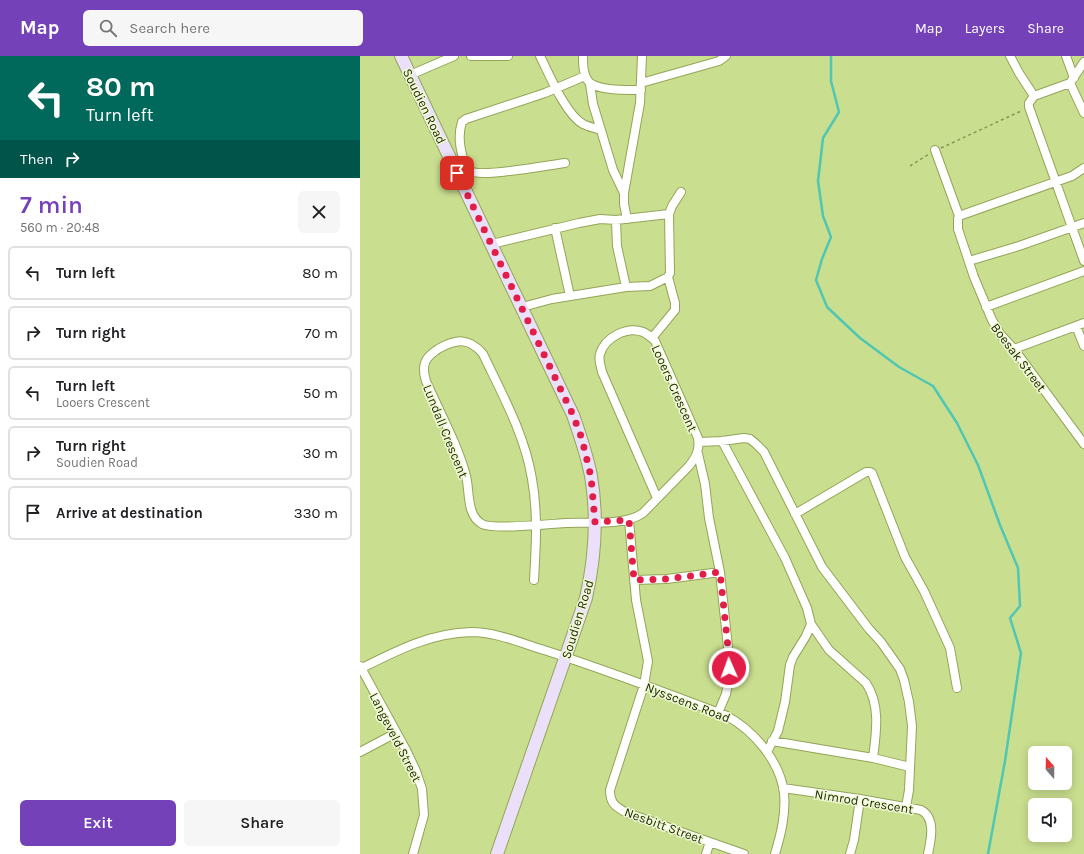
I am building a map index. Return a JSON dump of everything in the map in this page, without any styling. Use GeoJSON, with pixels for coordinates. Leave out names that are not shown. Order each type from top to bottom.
{"type":"FeatureCollection","features":[{"type":"Feature","properties":{"kind":"street","name":"Soudien Road"},"geometry":{"type":"LineString","coordinates":[[401,56],[461,170],[492,244],[570,409],[582,439],[591,477],[595,522],[594,549],[590,577],[580,618],[497,854]]}},
{"type":"Feature","properties":{"kind":"street"},"geometry":{"type":"LineString","coordinates":[[410,75],[454,56]]}},
{"type":"Feature","properties":{"kind":"street"},"geometry":{"type":"LineString","coordinates":[[471,56],[508,56]]}},
{"type":"Feature","properties":{"kind":"street"},"geometry":{"type":"LineString","coordinates":[[540,56],[556,88],[571,112],[582,124],[601,130]]}},
{"type":"Feature","properties":{"kind":"street"},"geometry":{"type":"LineString","coordinates":[[582,56],[585,76],[590,84],[593,104],[613,170],[624,192]]}},
{"type":"Feature","properties":{"kind":"street"},"geometry":{"type":"LineString","coordinates":[[627,219],[624,204],[624,192],[640,103],[642,56]]}},
{"type":"Feature","properties":{"kind":"street"},"geometry":{"type":"LineString","coordinates":[[590,84],[603,88],[641,86],[720,61],[726,56]]}},
{"type":"Feature","properties":{"kind":"street"},"geometry":{"type":"LineString","coordinates":[[1010,56],[1018,74],[1034,96]]}},
{"type":"Feature","properties":{"kind":"street"},"geometry":{"type":"LineString","coordinates":[[1066,56],[1072,81],[1084,112]]}},
{"type":"Feature","properties":{"kind":"street"},"geometry":{"type":"LineString","coordinates":[[1084,62],[1072,81],[1034,96],[1029,103],[1029,108],[1084,261]]}},
{"type":"Feature","properties":{"kind":"street"},"geometry":{"type":"LineString","coordinates":[[565,163],[486,173],[461,170],[459,135],[462,122],[474,116],[545,93],[585,76]]}},
{"type":"Feature","properties":{"kind":"street","name":"Boesak Street"},"geometry":{"type":"LineString","coordinates":[[935,150],[959,216],[958,230],[992,320],[1000,334],[1014,349],[1084,444]]}},
{"type":"Feature","properties":{"kind":"street"},"geometry":{"type":"LineString","coordinates":[[959,216],[1072,176],[1084,168]]}},
{"type":"Feature","properties":{"kind":"street"},"geometry":{"type":"LineString","coordinates":[[652,338],[675,310],[675,303],[668,277],[670,273],[669,214],[681,192]]}},
{"type":"Feature","properties":{"kind":"street"},"geometry":{"type":"LineString","coordinates":[[492,244],[555,228],[600,219],[616,220],[669,214]]}},
{"type":"Feature","properties":{"kind":"street"},"geometry":{"type":"LineString","coordinates":[[616,220],[617,246],[626,287]]}},
{"type":"Feature","properties":{"kind":"street"},"geometry":{"type":"LineString","coordinates":[[969,261],[1084,224]]}},
{"type":"Feature","properties":{"kind":"street"},"geometry":{"type":"LineString","coordinates":[[555,228],[570,296]]}},
{"type":"Feature","properties":{"kind":"street"},"geometry":{"type":"LineString","coordinates":[[986,307],[1084,271]]}},
{"type":"Feature","properties":{"kind":"street"},"geometry":{"type":"LineString","coordinates":[[522,307],[570,296],[626,287],[650,286],[668,277]]}},
{"type":"Feature","properties":{"kind":"street"},"geometry":{"type":"LineString","coordinates":[[1014,349],[1080,324],[1084,346]]}},
{"type":"Feature","properties":{"kind":"street","name":"Looers Crescent"},"geometry":{"type":"LineString","coordinates":[[657,498],[602,372],[599,361],[604,345],[619,333],[635,330],[644,332],[655,341],[699,442],[698,454]]}},
{"type":"Feature","properties":{"kind":"street","name":"Lundall Crescent"},"geometry":{"type":"LineString","coordinates":[[536,525],[536,503],[532,477],[525,449],[512,415],[483,354],[477,347],[469,342],[453,342],[446,345],[431,354],[425,362],[423,370],[426,381],[458,453],[466,476],[470,500],[475,517],[486,526],[536,525],[595,522]]}},
{"type":"Feature","properties":{"kind":"street"},"geometry":{"type":"LineString","coordinates":[[699,442],[744,438],[750,439],[764,452],[822,567],[869,629],[881,642],[900,669],[909,702],[912,726],[909,790],[906,806]]}},
{"type":"Feature","properties":{"kind":"street"},"geometry":{"type":"LineString","coordinates":[[722,441],[785,558],[808,608],[811,624],[829,650],[870,688],[877,719],[873,758]]}},
{"type":"Feature","properties":{"kind":"street"},"geometry":{"type":"LineString","coordinates":[[595,522],[629,520],[636,517],[690,466],[698,454]]}},
{"type":"Feature","properties":{"kind":"street"},"geometry":{"type":"LineString","coordinates":[[698,454],[705,484],[709,518],[720,572],[729,657],[729,678],[726,694],[718,713]]}},
{"type":"Feature","properties":{"kind":"street"},"geometry":{"type":"LineString","coordinates":[[795,514],[866,472],[872,473],[905,557],[929,602],[950,648],[957,688]]}},
{"type":"Feature","properties":{"kind":"street"},"geometry":{"type":"LineString","coordinates":[[629,520],[636,600],[648,661],[644,685]]}},
{"type":"Feature","properties":{"kind":"street"},"geometry":{"type":"LineString","coordinates":[[534,580],[536,525]]}},
{"type":"Feature","properties":{"kind":"street"},"geometry":{"type":"LineString","coordinates":[[634,580],[667,579],[720,572]]}},
{"type":"Feature","properties":{"kind":"street"},"geometry":{"type":"LineString","coordinates":[[767,752],[778,730],[785,702],[790,665],[811,624]]}},
{"type":"Feature","properties":{"kind":"street","name":"Nysscens Road"},"geometry":{"type":"LineString","coordinates":[[360,668],[426,639],[448,634],[472,632],[501,636],[566,657],[718,713],[739,723],[756,738],[767,752],[775,766],[783,788],[784,804],[784,821],[775,854]]}},
{"type":"Feature","properties":{"kind":"street","name":"Langeveld Street"},"geometry":{"type":"LineString","coordinates":[[360,668],[416,771],[424,798],[424,815],[412,854]]}},
{"type":"Feature","properties":{"kind":"street","name":"Nesbitt Street"},"geometry":{"type":"LineString","coordinates":[[644,685],[610,790],[611,802],[616,807],[627,813],[744,854]]}},
{"type":"Feature","properties":{"kind":"street"},"geometry":{"type":"LineString","coordinates":[[360,752],[396,733]]}},
{"type":"Feature","properties":{"kind":"street"},"geometry":{"type":"LineString","coordinates":[[772,742],[873,758],[910,767]]}},
{"type":"Feature","properties":{"kind":"street","name":"Nimrod Crescent"},"geometry":{"type":"LineString","coordinates":[[783,788],[906,806],[921,810],[929,817],[931,831],[928,854]]}},
{"type":"Feature","properties":{"kind":"street"},"geometry":{"type":"LineString","coordinates":[[850,854],[854,840],[860,799]]}},
{"type":"Feature","properties":{"kind":"street"},"geometry":{"type":"LineString","coordinates":[[706,854],[710,842]]}},
{"type":"Feature","properties":{"kind":"path"},"geometry":{"type":"LineString","coordinates":[[910,166],[935,150],[1029,108]]}},
{"type":"Feature","properties":{"kind":"waterway"},"geometry":{"type":"LineString","coordinates":[[831,56],[831,81],[839,112],[823,138],[818,181],[823,216],[831,237],[822,259],[816,280],[827,307],[860,338],[899,367],[933,386],[957,423],[978,465],[1000,525],[1018,568],[1020,606],[1010,618],[1021,653],[1005,761],[988,854]]}},
{"type":"Feature","properties":{"kind":"route"},"geometry":{"type":"LineString","coordinates":[[457,173],[573,415],[582,439],[591,477],[595,522],[629,520],[633,552],[634,580],[667,579],[720,572],[729,668]]}}]}
